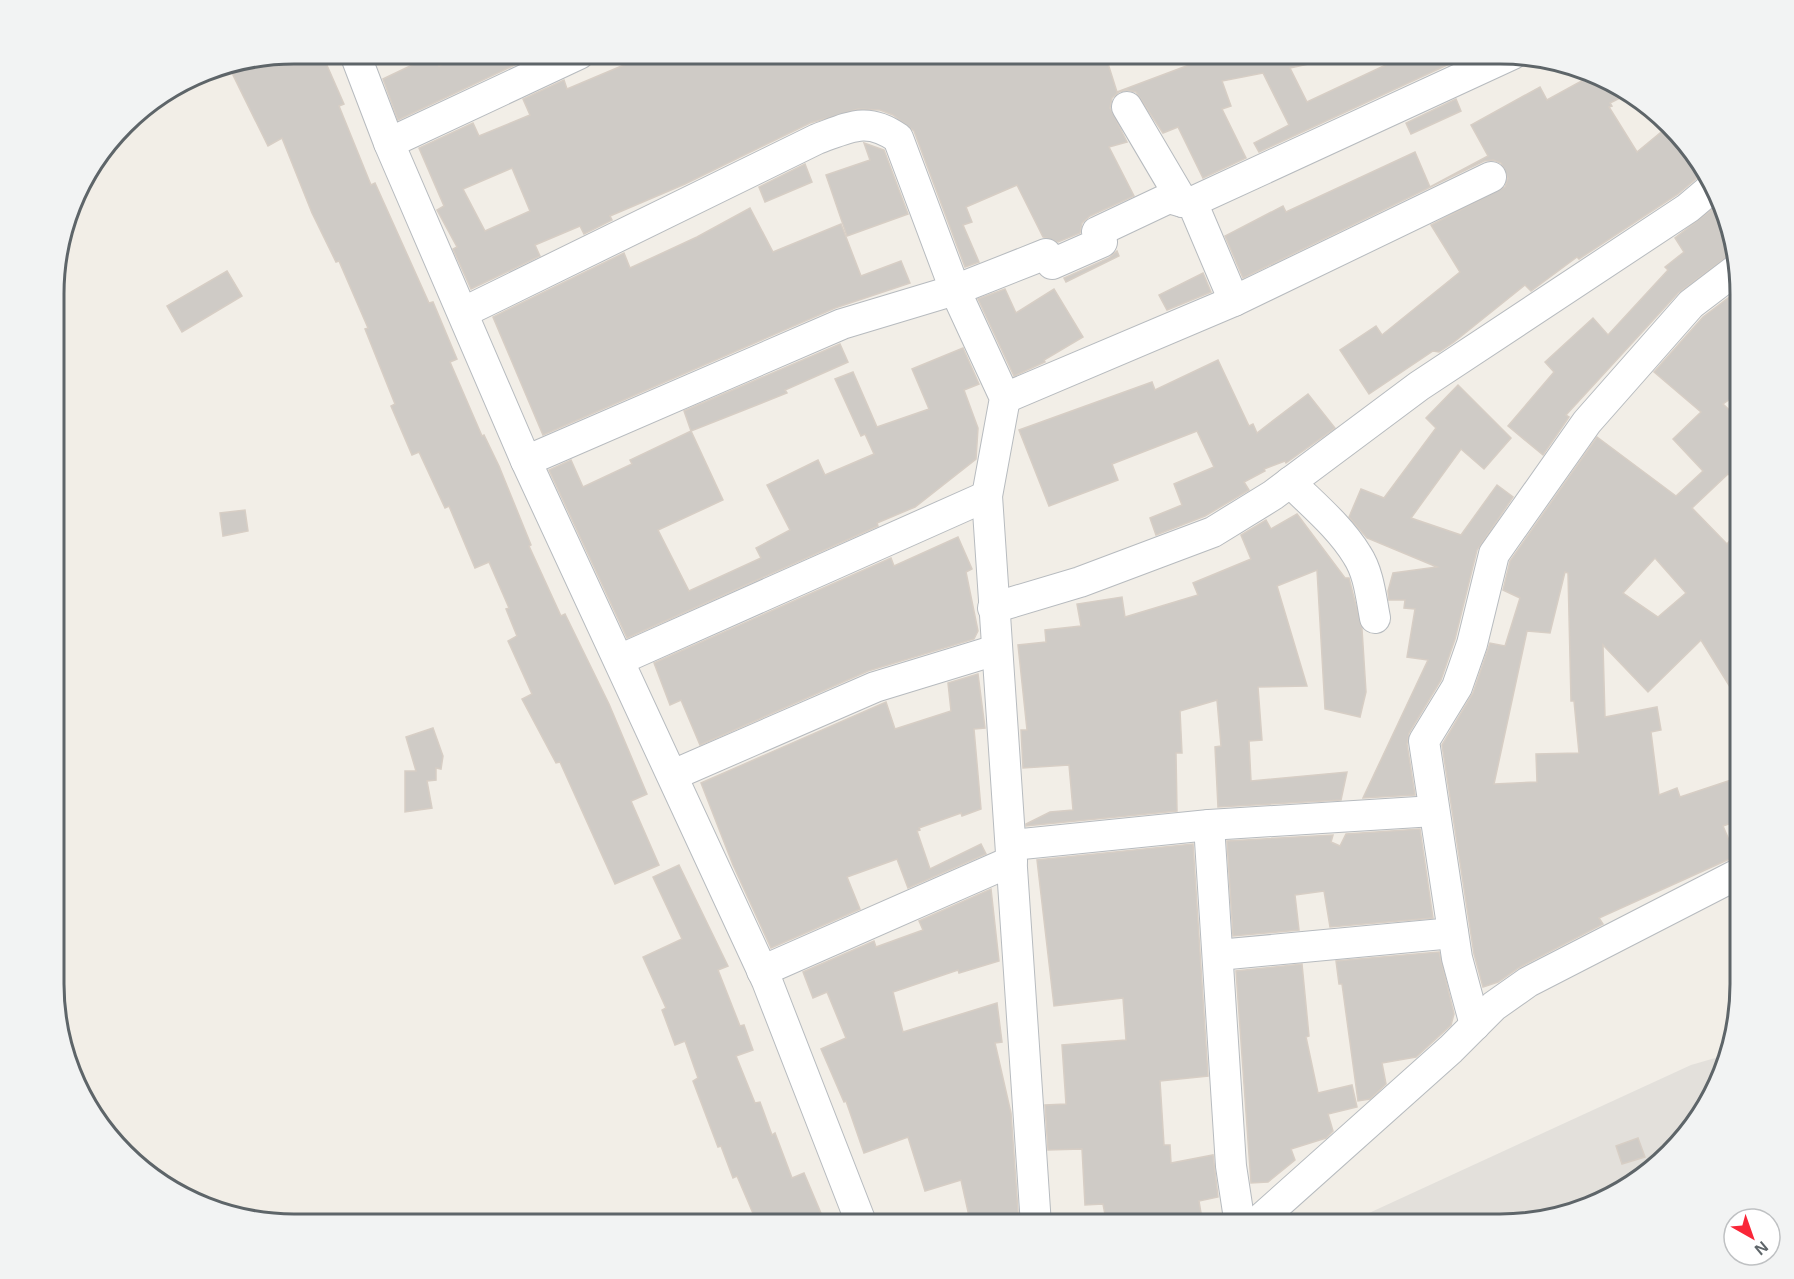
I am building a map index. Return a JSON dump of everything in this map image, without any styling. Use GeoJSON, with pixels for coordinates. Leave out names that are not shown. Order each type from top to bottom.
{"type":"FeatureCollection","features":[{"type":"Feature","properties":{"kind":"street"},"geometry":{"type":"LineString","coordinates":[[359,64],[389,143],[464,312],[526,461],[762,971],[858,1214]]}},
{"type":"Feature","properties":{"kind":"street"},"geometry":{"type":"LineString","coordinates":[[389,143],[558,64]]}},
{"type":"Feature","properties":{"kind":"street"},"geometry":{"type":"LineString","coordinates":[[526,461],[842,324],[956,290],[1046,254],[1052,264],[1066,260],[1102,242],[1097,232],[1169,198],[1187,202],[1491,64]]}},
{"type":"Feature","properties":{"kind":"street"},"geometry":{"type":"LineString","coordinates":[[1128,107],[1187,202],[1234,300]]}},
{"type":"Feature","properties":{"kind":"street"},"geometry":{"type":"LineString","coordinates":[[464,312],[817,139],[860,124],[882,127],[898,138],[956,290],[1005,398],[987,496],[1035,1214]]}},
{"type":"Feature","properties":{"kind":"street"},"geometry":{"type":"LineString","coordinates":[[1005,398],[1234,300],[1491,177]]}},
{"type":"Feature","properties":{"kind":"street"},"geometry":{"type":"LineString","coordinates":[[993,608],[1080,582],[1213,532],[1290,482],[1419,386],[1688,208],[1706,193]]}},
{"type":"Feature","properties":{"kind":"street"},"geometry":{"type":"LineString","coordinates":[[1474,1025],[1457,958],[1424,741],[1457,687],[1472,644],[1494,554],[1587,422],[1690,303],[1729,275]]}},
{"type":"Feature","properties":{"kind":"street"},"geometry":{"type":"LineString","coordinates":[[1290,482],[1338,530],[1358,556],[1369,587],[1375,618]]}},
{"type":"Feature","properties":{"kind":"street"},"geometry":{"type":"LineString","coordinates":[[619,660],[987,496]]}},
{"type":"Feature","properties":{"kind":"street"},"geometry":{"type":"LineString","coordinates":[[673,775],[875,687],[996,650]]}},
{"type":"Feature","properties":{"kind":"street"},"geometry":{"type":"LineString","coordinates":[[762,971],[1012,853],[1209,825],[1434,811]]}},
{"type":"Feature","properties":{"kind":"street"},"geometry":{"type":"LineString","coordinates":[[1209,825],[1232,1166],[1239,1214]]}},
{"type":"Feature","properties":{"kind":"street"},"geometry":{"type":"LineString","coordinates":[[1266,1214],[1451,1049],[1474,1025],[1528,982],[1730,878]]}},
{"type":"Feature","properties":{"kind":"street"},"geometry":{"type":"LineString","coordinates":[[1218,955],[1453,933]]}},
{"type":"Feature","properties":{"kind":"shaded area"},"geometry":{"type":"Polygon","coordinates":[[[1717,1057],[1706,1086],[1682,1125],[1640,1167],[1588,1197],[1559,1207],[1530,1213],[1367,1214],[1691,1065],[1717,1057]]]}},
{"type":"Feature","properties":{"kind":"building"},"geometry":{"type":"Polygon","coordinates":[[[326,64],[344,104],[339,106],[371,185],[375,183],[429,303],[433,302],[457,359],[450,362],[482,436],[484,435],[499,466],[531,545],[529,546],[561,616],[565,614],[609,704],[647,794],[631,801],[659,865],[615,884],[560,762],[556,763],[522,699],[532,694],[508,641],[517,636],[506,609],[509,608],[489,562],[475,568],[449,506],[445,508],[419,452],[412,455],[391,406],[395,404],[365,329],[368,328],[339,261],[336,262],[312,213],[282,138],[268,146],[232,73],[264,66],[326,64]]]}},
{"type":"Feature","properties":{"kind":"building"},"geometry":{"type":"Polygon","coordinates":[[[414,64],[438,64],[439,66],[444,64],[517,64],[398,120],[383,79],[414,64]]]}},
{"type":"Feature","properties":{"kind":"building"},"geometry":{"type":"Polygon","coordinates":[[[626,64],[1108,64],[1117,92],[1192,64],[1309,64],[1290,68],[1307,102],[1388,64],[1449,64],[1259,152],[1254,143],[1289,125],[1263,73],[1222,81],[1231,106],[1222,109],[1246,158],[1203,178],[1178,127],[1163,133],[1136,92],[1127,90],[1119,92],[1112,98],[1110,108],[1127,142],[1109,147],[1134,196],[1090,216],[1082,223],[1080,233],[1058,242],[1043,237],[1017,185],[966,207],[972,222],[963,225],[979,262],[965,267],[914,131],[893,115],[880,110],[858,109],[810,123],[685,184],[610,216],[612,220],[584,234],[580,226],[535,245],[540,256],[471,289],[453,249],[457,247],[437,210],[444,206],[419,148],[473,123],[479,136],[530,115],[523,99],[564,80],[567,89],[626,64]],[[512,168],[463,189],[485,231],[530,211],[512,168]]]}},
{"type":"Feature","properties":{"kind":"building"},"geometry":{"type":"Polygon","coordinates":[[[1583,80],[1601,88],[1619,98],[1610,103],[1612,106],[1609,107],[1637,152],[1662,132],[1682,154],[1698,178],[1678,194],[1579,259],[1577,257],[1531,291],[1525,285],[1454,342],[1439,352],[1433,351],[1369,394],[1340,350],[1376,326],[1382,335],[1460,272],[1431,225],[1505,187],[1508,178],[1501,163],[1493,160],[1484,161],[1243,278],[1225,236],[1283,206],[1286,212],[1415,152],[1430,187],[1488,156],[1471,125],[1540,87],[1547,100],[1583,80]]]}},
{"type":"Feature","properties":{"kind":"building"},"geometry":{"type":"Polygon","coordinates":[[[1456,99],[1461,111],[1411,134],[1406,123],[1456,99]]]}},
{"type":"Feature","properties":{"kind":"building"},"geometry":{"type":"Polygon","coordinates":[[[864,143],[884,150],[908,214],[847,236],[826,175],[870,160],[864,143]]]}},
{"type":"Feature","properties":{"kind":"building"},"geometry":{"type":"Polygon","coordinates":[[[805,164],[812,182],[765,202],[759,187],[805,164]]]}},
{"type":"Feature","properties":{"kind":"building"},"geometry":{"type":"Polygon","coordinates":[[[750,208],[773,252],[841,224],[861,276],[901,261],[910,283],[835,308],[543,435],[493,317],[624,253],[630,268],[697,237],[750,208]]]}},
{"type":"Feature","properties":{"kind":"building"},"geometry":{"type":"Polygon","coordinates":[[[1713,209],[1727,257],[1678,293],[1566,415],[1569,417],[1543,455],[1508,426],[1554,372],[1545,362],[1593,318],[1608,335],[1668,270],[1665,267],[1684,252],[1675,238],[1713,209]]]}},
{"type":"Feature","properties":{"kind":"building"},"geometry":{"type":"Polygon","coordinates":[[[1117,251],[1119,256],[1066,282],[1064,278],[1109,258],[1117,251]]]}},
{"type":"Feature","properties":{"kind":"building"},"geometry":{"type":"Polygon","coordinates":[[[227,271],[242,296],[182,332],[167,306],[227,271]]]}},
{"type":"Feature","properties":{"kind":"building"},"geometry":{"type":"Polygon","coordinates":[[[1203,273],[1211,292],[1167,310],[1159,295],[1203,273]]]}},
{"type":"Feature","properties":{"kind":"building"},"geometry":{"type":"Polygon","coordinates":[[[1005,289],[1016,313],[1054,289],[1083,337],[1044,360],[1045,362],[1014,376],[978,299],[1005,289]]]}},
{"type":"Feature","properties":{"kind":"building"},"geometry":{"type":"Polygon","coordinates":[[[1730,297],[1730,399],[1723,404],[1730,411],[1730,476],[1728,474],[1692,508],[1727,544],[1730,541],[1730,687],[1701,640],[1648,692],[1603,645],[1605,717],[1657,707],[1661,730],[1651,732],[1659,795],[1677,788],[1680,797],[1730,780],[1730,824],[1723,826],[1730,842],[1730,859],[1599,918],[1603,924],[1520,967],[1498,982],[1483,987],[1474,954],[1442,745],[1473,693],[1490,643],[1505,646],[1520,598],[1503,590],[1510,561],[1597,437],[1676,496],[1703,471],[1673,439],[1701,412],[1654,372],[1703,317],[1730,297]],[[1655,558],[1623,593],[1658,617],[1686,593],[1655,558]],[[1565,572],[1550,633],[1527,631],[1494,784],[1537,782],[1536,754],[1579,753],[1574,701],[1571,701],[1568,573],[1565,572]]]}},
{"type":"Feature","properties":{"kind":"building"},"geometry":{"type":"Polygon","coordinates":[[[840,344],[848,362],[785,390],[787,393],[691,431],[684,411],[840,344]]]}},
{"type":"Feature","properties":{"kind":"building"},"geometry":{"type":"Polygon","coordinates":[[[963,348],[979,384],[964,390],[978,428],[976,459],[915,507],[877,523],[878,526],[627,638],[549,470],[571,460],[583,487],[632,464],[630,460],[691,431],[723,500],[658,530],[689,591],[761,558],[756,548],[790,530],[767,485],[818,460],[825,475],[874,454],[865,434],[861,436],[835,379],[853,372],[877,427],[929,409],[912,369],[963,348]]]}},
{"type":"Feature","properties":{"kind":"building"},"geometry":{"type":"Polygon","coordinates":[[[1218,360],[1249,426],[1253,424],[1257,433],[1308,394],[1335,428],[1286,463],[1285,461],[1264,469],[1265,471],[1244,482],[1249,490],[1205,516],[1156,535],[1150,518],[1182,505],[1174,484],[1214,467],[1197,431],[1112,464],[1118,480],[1049,506],[1019,430],[1152,382],[1155,390],[1218,360]]]}},
{"type":"Feature","properties":{"kind":"building"},"geometry":{"type":"Polygon","coordinates":[[[1458,385],[1511,438],[1484,469],[1461,449],[1411,518],[1461,535],[1497,485],[1513,497],[1477,550],[1455,639],[1441,680],[1409,733],[1407,744],[1415,795],[1363,798],[1428,660],[1407,657],[1415,609],[1404,608],[1405,600],[1389,600],[1388,591],[1393,573],[1437,567],[1367,538],[1349,517],[1361,489],[1384,498],[1436,428],[1426,418],[1458,385]]]}},
{"type":"Feature","properties":{"kind":"building"},"geometry":{"type":"Polygon","coordinates":[[[245,510],[248,531],[223,536],[220,513],[245,510]]]}},
{"type":"Feature","properties":{"kind":"building"},"geometry":{"type":"Polygon","coordinates":[[[1297,514],[1345,578],[1349,578],[1362,629],[1366,692],[1360,717],[1325,709],[1317,570],[1277,586],[1307,686],[1258,687],[1262,740],[1249,741],[1251,781],[1347,772],[1341,800],[1218,807],[1215,747],[1221,746],[1217,700],[1180,711],[1182,753],[1176,753],[1177,811],[1026,826],[1050,812],[1073,810],[1069,765],[1023,768],[1021,730],[1027,730],[1018,645],[1046,642],[1045,630],[1081,626],[1077,604],[1122,597],[1125,617],[1198,595],[1193,583],[1251,559],[1241,535],[1266,520],[1271,529],[1297,514]]]}},
{"type":"Feature","properties":{"kind":"building"},"geometry":{"type":"Polygon","coordinates":[[[958,537],[972,569],[966,572],[978,631],[974,639],[868,671],[700,745],[681,700],[670,705],[654,663],[891,558],[894,566],[958,537]]]}},
{"type":"Feature","properties":{"kind":"building"},"geometry":{"type":"Polygon","coordinates":[[[978,674],[985,728],[974,729],[981,809],[962,816],[961,813],[919,828],[920,830],[917,831],[930,869],[981,844],[986,854],[908,888],[897,859],[847,877],[860,909],[771,948],[733,865],[701,783],[886,702],[895,729],[951,711],[948,683],[978,674]]]}},
{"type":"Feature","properties":{"kind":"building"},"geometry":{"type":"Polygon","coordinates":[[[433,728],[443,756],[441,769],[436,768],[436,780],[427,781],[432,808],[405,812],[405,771],[416,771],[406,737],[433,728]]]}},
{"type":"Feature","properties":{"kind":"building"},"geometry":{"type":"Polygon","coordinates":[[[1420,829],[1433,918],[1330,927],[1324,891],[1295,895],[1299,930],[1233,936],[1227,841],[1333,835],[1331,842],[1340,846],[1346,834],[1420,829]]]}},
{"type":"Feature","properties":{"kind":"building"},"geometry":{"type":"Polygon","coordinates":[[[1193,844],[1208,1076],[1160,1081],[1164,1145],[1170,1145],[1171,1163],[1213,1155],[1218,1197],[1199,1201],[1201,1214],[1105,1214],[1103,1204],[1085,1205],[1082,1149],[1048,1150],[1045,1105],[1066,1104],[1062,1045],[1126,1040],[1123,998],[1054,1006],[1037,860],[1193,844]]]}},
{"type":"Feature","properties":{"kind":"building"},"geometry":{"type":"Polygon","coordinates":[[[679,865],[728,966],[718,970],[740,1026],[744,1025],[753,1050],[736,1056],[755,1103],[760,1102],[792,1178],[804,1173],[821,1214],[753,1214],[737,1176],[733,1178],[721,1146],[718,1147],[693,1081],[698,1078],[685,1041],[675,1045],[662,1010],[666,1008],[643,957],[682,939],[653,877],[679,865]]]}},
{"type":"Feature","properties":{"kind":"building"},"geometry":{"type":"Polygon","coordinates":[[[991,889],[999,961],[959,973],[958,970],[893,992],[903,1032],[997,1003],[1002,1042],[995,1043],[1011,1113],[1018,1214],[969,1214],[961,1180],[925,1191],[908,1137],[864,1153],[846,1101],[844,1102],[821,1049],[846,1038],[827,992],[813,998],[803,972],[874,941],[876,947],[923,930],[919,921],[991,889]]]}},
{"type":"Feature","properties":{"kind":"building"},"geometry":{"type":"Polygon","coordinates":[[[1439,952],[1454,1014],[1451,1025],[1416,1057],[1382,1063],[1386,1084],[1370,1099],[1358,1101],[1342,984],[1339,984],[1336,961],[1439,952]]]}},
{"type":"Feature","properties":{"kind":"building"},"geometry":{"type":"Polygon","coordinates":[[[1302,964],[1309,1036],[1306,1037],[1318,1093],[1352,1085],[1357,1107],[1328,1114],[1333,1131],[1326,1138],[1291,1149],[1295,1160],[1268,1182],[1251,1183],[1236,971],[1302,964]]]}},
{"type":"Feature","properties":{"kind":"building"},"geometry":{"type":"Polygon","coordinates":[[[1638,1138],[1645,1157],[1622,1164],[1616,1146],[1638,1138]]]}}]}
